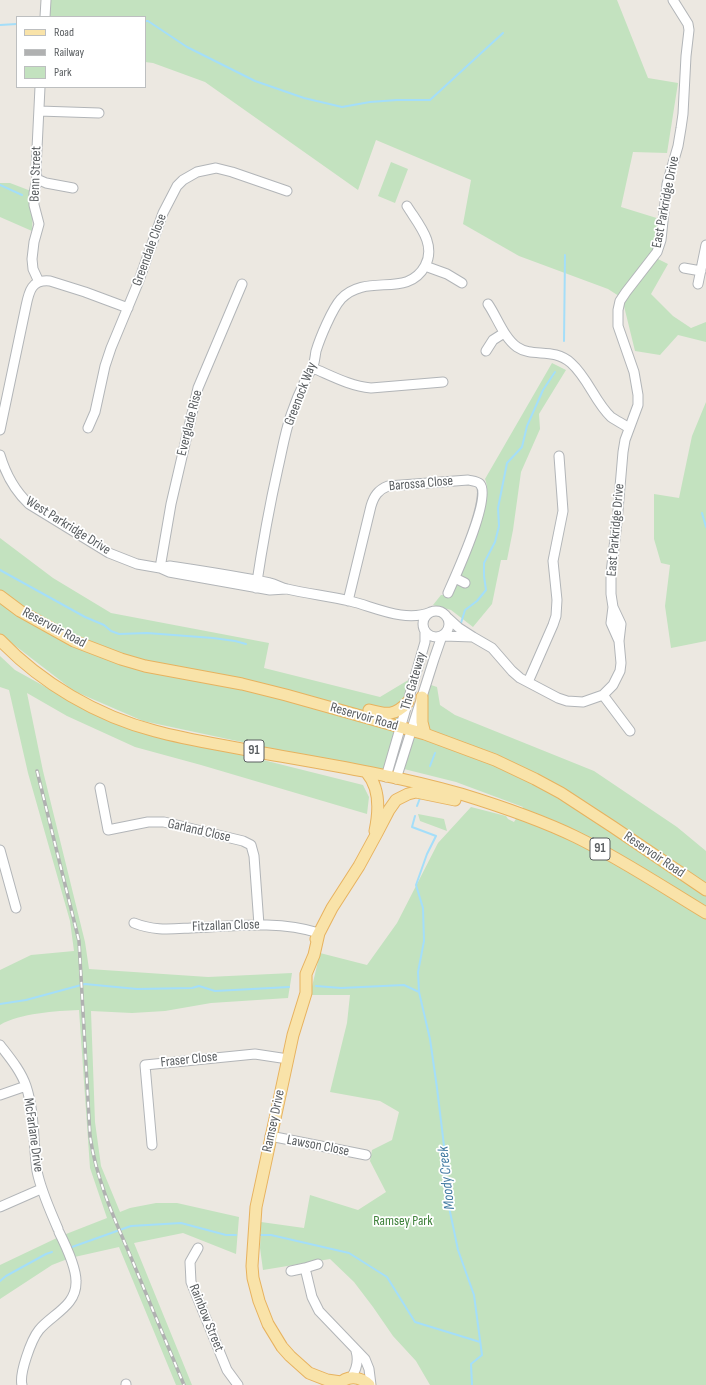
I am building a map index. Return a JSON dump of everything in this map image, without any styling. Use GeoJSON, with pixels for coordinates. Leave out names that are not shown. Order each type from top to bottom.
{"type":"FeatureCollection","features":[{"type":"Feature","properties":{"kind":"main road","name":"Reservoir Road"},"geometry":{"type":"LineString","coordinates":[[0,596],[20,611],[74,641],[121,659],[145,666],[242,684],[286,695],[425,734],[490,758],[535,779],[613,827],[706,890]]}},
{"type":"Feature","properties":{"kind":"main road"},"geometry":{"type":"LineString","coordinates":[[0,640],[4,649],[25,670],[58,687]]}},
{"type":"Feature","properties":{"kind":"main road","name":"Reservoir Road"},"geometry":{"type":"LineString","coordinates":[[4,649],[58,687],[98,709],[135,725],[155,731],[391,778],[486,802],[540,821],[578,838],[613,857],[706,913]]}},
{"type":"Feature","properties":{"kind":"main road"},"geometry":{"type":"LineString","coordinates":[[286,695],[313,695],[386,714],[394,713],[408,702]]}},
{"type":"Feature","properties":{"kind":"main road"},"geometry":{"type":"LineString","coordinates":[[422,697],[422,722],[425,734]]}},
{"type":"Feature","properties":{"kind":"main road","name":"Ramsey Drive"},"geometry":{"type":"LineString","coordinates":[[367,773],[372,779],[377,793],[376,826],[371,843]]}},
{"type":"Feature","properties":{"kind":"main road","name":"Ramsey Drive"},"geometry":{"type":"LineString","coordinates":[[315,1385],[303,1376],[280,1354],[266,1334],[252,1302],[246,1274],[245,1249],[247,1235],[256,1207],[270,1136],[293,1035],[306,993],[306,974],[314,955],[319,933],[332,908],[359,866],[392,804],[396,800],[416,792],[460,801],[486,802]]}},
{"type":"Feature","properties":{"kind":"main road"},"geometry":{"type":"LineString","coordinates":[[673,867],[706,884]]}},
{"type":"Feature","properties":{"kind":"main road","name":"Ramsey Drive"},"geometry":{"type":"LineString","coordinates":[[256,1207],[253,1278],[259,1301],[268,1324],[282,1347],[299,1364],[318,1377],[343,1382],[363,1380],[370,1385]]}},
{"type":"Feature","properties":{"kind":"street"},"geometry":{"type":"LineString","coordinates":[[45,16],[46,0]]}},
{"type":"Feature","properties":{"kind":"street","name":"East Parkridge Drive"},"geometry":{"type":"LineString","coordinates":[[603,695],[613,685],[620,671],[621,663],[619,641],[611,623],[613,607],[611,594],[611,573],[623,452],[625,440],[638,405],[637,385],[634,372],[618,326],[618,310],[620,301],[626,292],[657,252],[661,240],[667,184],[682,128],[689,30],[688,24],[673,0]]}},
{"type":"Feature","properties":{"kind":"street","name":"Benn Street"},"geometry":{"type":"LineString","coordinates":[[39,282],[33,269],[32,259],[34,242],[39,224],[34,205],[34,193],[37,179],[36,169],[40,88]]}},
{"type":"Feature","properties":{"kind":"street"},"geometry":{"type":"LineString","coordinates":[[39,111],[99,113]]}},
{"type":"Feature","properties":{"kind":"street","name":"Greendale Close"},"geometry":{"type":"LineString","coordinates":[[88,428],[95,412],[108,356],[128,308],[165,208],[172,194],[183,180],[197,172],[207,169],[224,169],[287,191]]}},
{"type":"Feature","properties":{"kind":"street"},"geometry":{"type":"LineString","coordinates":[[37,179],[46,183],[73,188]]}},
{"type":"Feature","properties":{"kind":"street"},"geometry":{"type":"LineString","coordinates":[[407,206],[426,235],[429,251],[425,266],[447,274],[462,283]]}},
{"type":"Feature","properties":{"kind":"street"},"geometry":{"type":"LineString","coordinates":[[698,284],[706,245]]}},
{"type":"Feature","properties":{"kind":"street","name":"Greenock Way"},"geometry":{"type":"LineString","coordinates":[[257,584],[266,523],[286,431],[297,399],[313,368],[316,350],[334,309],[342,298],[363,286],[399,284],[407,282],[415,278],[425,266]]}},
{"type":"Feature","properties":{"kind":"street"},"geometry":{"type":"LineString","coordinates":[[684,268],[701,271]]}},
{"type":"Feature","properties":{"kind":"street"},"geometry":{"type":"LineString","coordinates":[[0,430],[2,404],[28,295],[34,285],[44,280],[56,282],[128,308]]}},
{"type":"Feature","properties":{"kind":"street","name":"Everglade Rise"},"geometry":{"type":"LineString","coordinates":[[160,568],[171,504],[196,395],[242,284]]}},
{"type":"Feature","properties":{"kind":"street"},"geometry":{"type":"LineString","coordinates":[[488,304],[504,333],[518,348],[532,352],[560,355],[572,363],[611,416],[630,428]]}},
{"type":"Feature","properties":{"kind":"street"},"geometry":{"type":"LineString","coordinates":[[486,350],[493,340],[504,333]]}},
{"type":"Feature","properties":{"kind":"street"},"geometry":{"type":"LineString","coordinates":[[313,368],[347,383],[371,388],[443,382]]}},
{"type":"Feature","properties":{"kind":"street","name":"West Parkridge Drive"},"geometry":{"type":"LineString","coordinates":[[0,455],[6,475],[12,485],[29,504],[109,553],[137,564],[160,568],[170,566],[257,584],[272,584],[286,589],[348,601],[397,614],[417,616],[431,612]]}},
{"type":"Feature","properties":{"kind":"street"},"geometry":{"type":"LineString","coordinates":[[528,682],[556,616],[557,600],[553,561],[563,511],[559,456]]}},
{"type":"Feature","properties":{"kind":"street","name":"Barossa Close"},"geometry":{"type":"LineString","coordinates":[[348,601],[373,498],[382,488],[388,486],[468,480],[479,483],[482,488],[482,496],[474,532],[448,593]]}},
{"type":"Feature","properties":{"kind":"street"},"geometry":{"type":"LineString","coordinates":[[455,578],[465,583]]}},
{"type":"Feature","properties":{"kind":"street"},"geometry":{"type":"LineString","coordinates":[[473,636],[443,636],[435,638],[427,634],[424,630],[423,626],[425,618],[431,612],[435,611],[443,613],[459,628],[473,636],[492,648],[512,671],[528,682],[558,698],[567,701],[583,702],[603,695],[630,731]]}},
{"type":"Feature","properties":{"kind":"street","name":"West Parkridge Drive"},"geometry":{"type":"LineString","coordinates":[[397,614],[424,630]]}},
{"type":"Feature","properties":{"kind":"street"},"geometry":{"type":"LineString","coordinates":[[443,636],[449,630],[450,622],[448,618]]}},
{"type":"Feature","properties":{"kind":"street","name":"The Gateway"},"geometry":{"type":"LineString","coordinates":[[391,778],[401,727],[425,642],[424,630]]}},
{"type":"Feature","properties":{"kind":"street","name":"The Gateway"},"geometry":{"type":"LineString","coordinates":[[391,778],[412,730],[443,636]]}},
{"type":"Feature","properties":{"kind":"street","name":"Garland Close"},"geometry":{"type":"LineString","coordinates":[[100,788],[108,830],[148,822],[164,822],[243,841],[251,845],[254,856],[259,925]]}},
{"type":"Feature","properties":{"kind":"street"},"geometry":{"type":"LineString","coordinates":[[0,850],[16,908]]}},
{"type":"Feature","properties":{"kind":"street","name":"Fitzallan Close"},"geometry":{"type":"LineString","coordinates":[[134,923],[156,929],[259,925],[294,927],[319,933]]}},
{"type":"Feature","properties":{"kind":"street","name":"McFarlane Drive"},"geometry":{"type":"LineString","coordinates":[[0,1045],[21,1074],[26,1086],[30,1101],[41,1189],[76,1273],[75,1289],[69,1302],[38,1331],[23,1367],[22,1385]]}},
{"type":"Feature","properties":{"kind":"street","name":"Fraser Close"},"geometry":{"type":"LineString","coordinates":[[152,1145],[145,1065],[255,1054],[264,1054],[288,1059]]}},
{"type":"Feature","properties":{"kind":"street"},"geometry":{"type":"LineString","coordinates":[[0,1096],[26,1086]]}},
{"type":"Feature","properties":{"kind":"street","name":"Lawson Close"},"geometry":{"type":"LineString","coordinates":[[270,1136],[366,1155]]}},
{"type":"Feature","properties":{"kind":"street"},"geometry":{"type":"LineString","coordinates":[[0,1207],[41,1189]]}},
{"type":"Feature","properties":{"kind":"street","name":"Rainbow Street"},"geometry":{"type":"LineString","coordinates":[[198,1248],[190,1262],[191,1282],[227,1370],[238,1385]]}},
{"type":"Feature","properties":{"kind":"street"},"geometry":{"type":"LineString","coordinates":[[291,1271],[318,1264]]}},
{"type":"Feature","properties":{"kind":"street"},"geometry":{"type":"LineString","coordinates":[[305,1268],[312,1297],[319,1311],[347,1339],[367,1363],[370,1385]]}},
{"type":"Feature","properties":{"kind":"street"},"geometry":{"type":"LineString","coordinates":[[343,1382],[356,1369],[358,1362],[355,1350]]}},
{"type":"Feature","properties":{"kind":"green space"},"geometry":{"type":"Polygon","coordinates":[[[51,0],[617,0],[648,78],[678,83],[667,153],[633,152],[621,207],[663,220],[654,257],[668,264],[651,294],[673,316],[691,328],[706,322],[706,342],[678,335],[660,355],[635,351],[622,298],[608,289],[519,256],[463,224],[471,180],[376,140],[358,190],[205,82],[153,63],[146,62],[146,16],[48,16],[51,0]]]}},
{"type":"Feature","properties":{"kind":"green space"},"geometry":{"type":"Polygon","coordinates":[[[391,162],[408,169],[395,203],[378,196],[391,162]]]}},
{"type":"Feature","properties":{"kind":"green space"},"geometry":{"type":"Polygon","coordinates":[[[0,183],[10,183],[31,191],[33,211],[32,231],[0,217],[0,183]]]}},
{"type":"Feature","properties":{"kind":"green space"},"geometry":{"type":"Polygon","coordinates":[[[552,363],[566,370],[539,414],[540,429],[521,472],[513,530],[507,560],[501,560],[492,604],[473,627],[451,610],[433,605],[441,595],[451,595],[482,520],[486,504],[487,490],[485,479],[552,363]]]}},
{"type":"Feature","properties":{"kind":"green space"},"geometry":{"type":"Polygon","coordinates":[[[706,402],[706,641],[671,648],[665,606],[670,565],[661,563],[654,539],[654,494],[679,498],[692,436],[706,402]]]}},
{"type":"Feature","properties":{"kind":"green space"},"geometry":{"type":"Polygon","coordinates":[[[0,538],[53,578],[111,613],[269,643],[264,668],[380,697],[410,679],[385,770],[303,755],[143,721],[74,691],[0,634],[0,538]]]}},
{"type":"Feature","properties":{"kind":"green space"},"geometry":{"type":"Polygon","coordinates":[[[0,656],[15,670],[107,721],[363,785],[369,797],[367,814],[135,747],[67,716],[27,693],[43,771],[85,942],[89,969],[208,977],[292,973],[288,998],[211,1003],[165,1011],[132,1013],[91,1011],[95,1122],[101,1166],[120,1212],[130,1208],[156,1203],[177,1203],[239,1217],[236,1254],[183,1233],[134,1243],[192,1385],[176,1385],[119,1247],[70,1258],[52,1265],[0,1299],[0,1265],[61,1236],[107,1218],[90,1168],[79,1010],[28,1015],[0,1025],[0,970],[31,955],[74,951],[70,921],[28,773],[9,690],[0,687],[0,656]]]}},
{"type":"Feature","properties":{"kind":"green space","name":"Ramsey Park"},"geometry":{"type":"Polygon","coordinates":[[[428,684],[437,687],[440,705],[455,715],[594,771],[677,827],[706,851],[706,1385],[430,1385],[416,1361],[393,1336],[354,1282],[330,1259],[263,1270],[260,1248],[261,1222],[304,1228],[310,1195],[358,1210],[386,1192],[370,1161],[372,1150],[392,1140],[399,1112],[380,1101],[330,1092],[347,1023],[350,995],[310,995],[320,953],[367,965],[397,923],[438,843],[471,807],[506,816],[514,822],[523,807],[456,782],[404,769],[415,735],[428,684]]]}},
{"type":"Feature","properties":{"kind":"green space"},"geometry":{"type":"Polygon","coordinates":[[[418,814],[444,819],[447,831],[420,821],[418,814]]]}},
{"type":"Feature","properties":{"kind":"waterway"},"geometry":{"type":"LineString","coordinates":[[146,21],[187,47],[255,81],[304,98],[342,107],[370,102],[430,100],[503,33]]}},
{"type":"Feature","properties":{"kind":"waterway"},"geometry":{"type":"LineString","coordinates":[[0,25],[16,24]]}},
{"type":"Feature","properties":{"kind":"waterway"},"geometry":{"type":"LineString","coordinates":[[0,185],[22,195]]}},
{"type":"Feature","properties":{"kind":"waterway"},"geometry":{"type":"LineString","coordinates":[[564,341],[565,255]]}},
{"type":"Feature","properties":{"kind":"waterway"},"geometry":{"type":"LineString","coordinates":[[461,623],[465,610],[477,601],[486,590],[484,563],[495,542],[499,526],[498,508],[507,463],[522,447],[527,426],[543,390],[555,372]]}},
{"type":"Feature","properties":{"kind":"waterway"},"geometry":{"type":"LineString","coordinates":[[702,513],[706,527]]}},
{"type":"Feature","properties":{"kind":"waterway"},"geometry":{"type":"LineString","coordinates":[[0,570],[119,634],[147,633],[213,638],[246,644]]}},
{"type":"Feature","properties":{"kind":"waterway"},"geometry":{"type":"LineString","coordinates":[[430,766],[435,753]]}},
{"type":"Feature","properties":{"kind":"waterway"},"geometry":{"type":"LineString","coordinates":[[417,806],[420,798]]}},
{"type":"Feature","properties":{"kind":"waterway"},"geometry":{"type":"LineString","coordinates":[[415,816],[412,827],[436,836],[427,854],[416,885],[423,908],[424,941],[418,972],[419,992]]}},
{"type":"Feature","properties":{"kind":"waterway"},"geometry":{"type":"LineString","coordinates":[[0,1004],[26,1000],[85,984],[137,989],[192,988],[199,986],[215,991],[289,987]]}},
{"type":"Feature","properties":{"kind":"waterway","name":"Moody Creek"},"geometry":{"type":"LineString","coordinates":[[316,986],[341,988],[404,985],[419,992],[430,1039],[437,1088],[445,1154],[444,1183],[458,1250],[474,1295],[482,1355],[471,1364],[472,1385]]}},
{"type":"Feature","properties":{"kind":"waterway"},"geometry":{"type":"LineString","coordinates":[[72,1247],[131,1226],[181,1223],[226,1235],[236,1235]]}},
{"type":"Feature","properties":{"kind":"waterway"},"geometry":{"type":"LineString","coordinates":[[258,1235],[271,1235],[349,1253],[387,1277],[415,1322],[480,1342]]}},
{"type":"Feature","properties":{"kind":"waterway"},"geometry":{"type":"LineString","coordinates":[[0,1281],[6,1276],[52,1252]]}},
{"type":"Feature","properties":{"kind":"railway"},"geometry":{"type":"LineString","coordinates":[[37,771],[79,941],[90,1136],[96,1167],[111,1211],[184,1385]]}}]}
